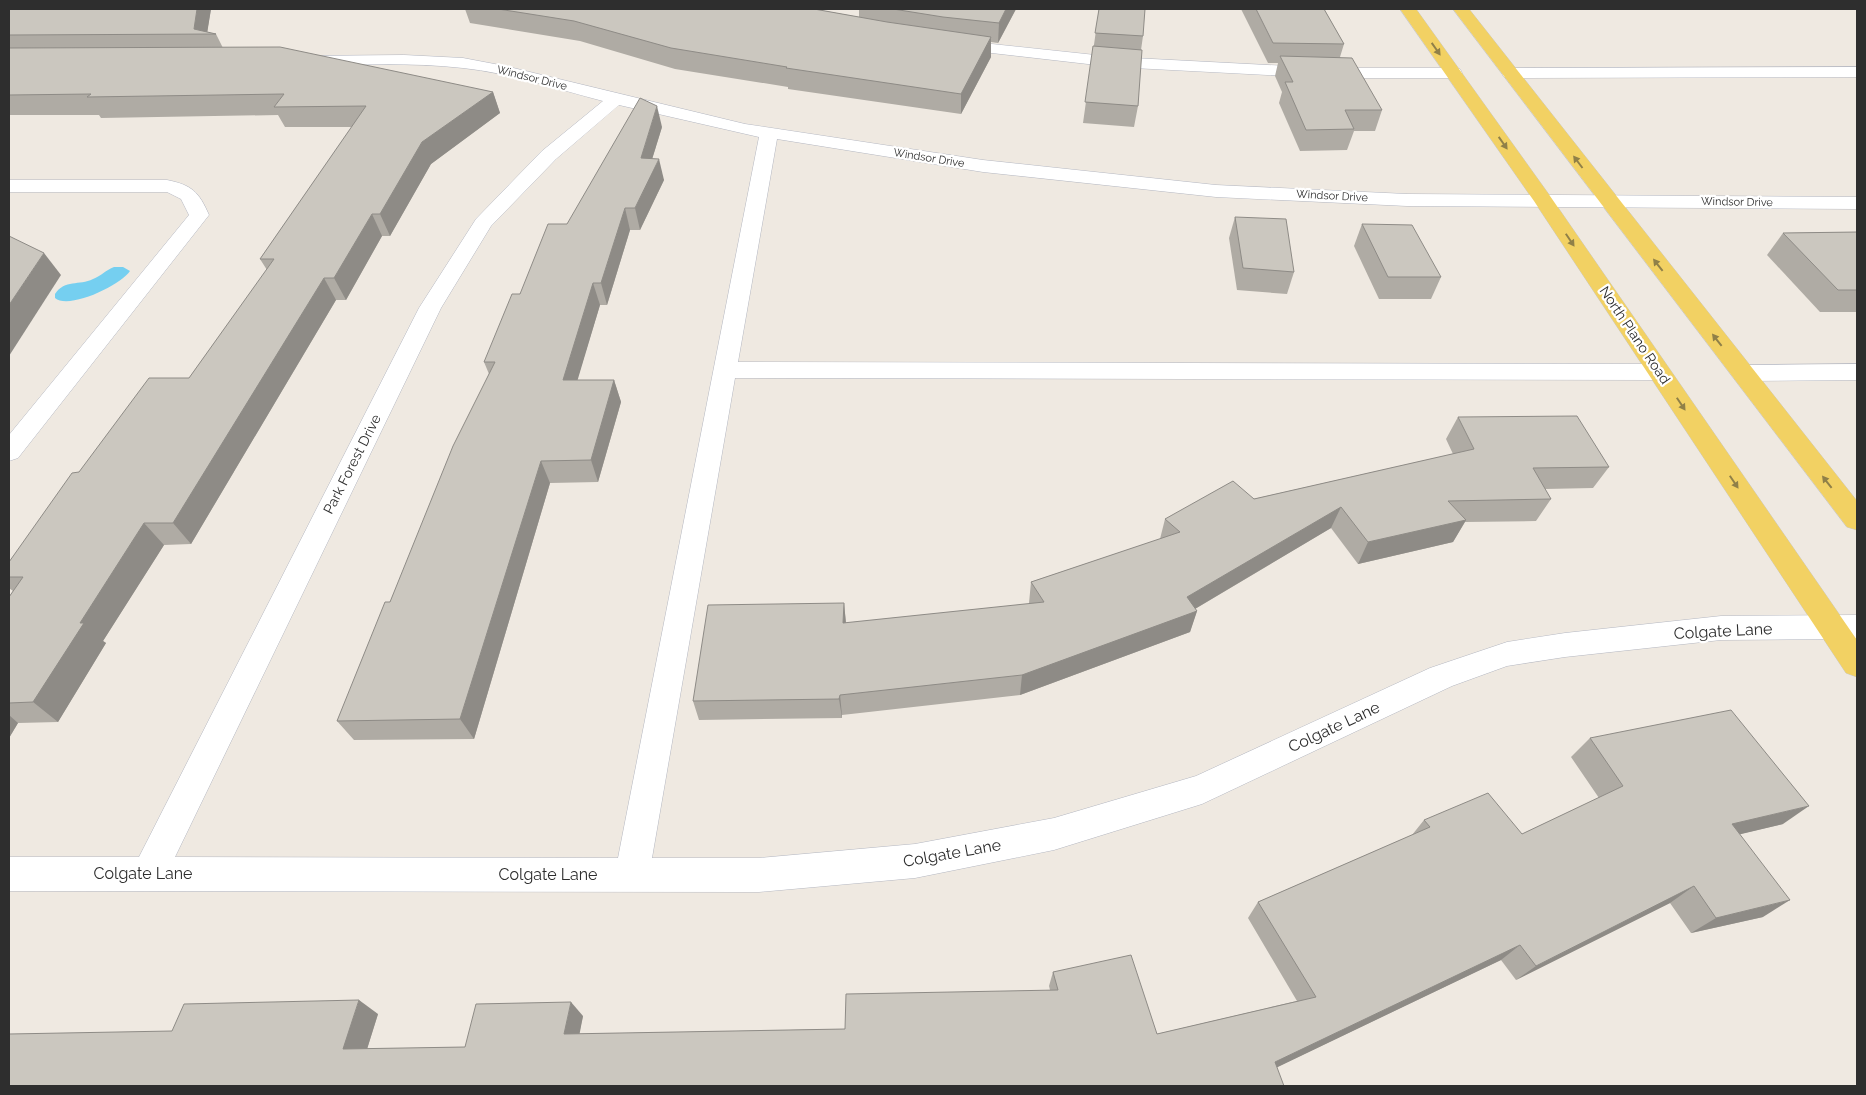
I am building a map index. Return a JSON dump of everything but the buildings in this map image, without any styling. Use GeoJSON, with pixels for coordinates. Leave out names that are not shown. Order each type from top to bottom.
{"type":"FeatureCollection","features":[{"type":"Feature","properties":{"kind":"main road","name":"North Plano Road"},"geometry":{"type":"LineString","coordinates":[[1408,9],[1543,200],[1659,372],[1844,627],[1857,664]]}},
{"type":"Feature","properties":{"kind":"main road"},"geometry":{"type":"LineString","coordinates":[[1461,9],[1607,200],[1857,520]]}},
{"type":"Feature","properties":{"kind":"street"},"geometry":{"type":"LineString","coordinates":[[942,44],[1114,62],[1326,73],[1454,73]]}},
{"type":"Feature","properties":{"kind":"street","name":"Windsor Drive"},"geometry":{"type":"LineString","coordinates":[[285,61],[404,60],[463,63],[505,70],[616,99],[769,132],[983,166],[1216,191],[1407,200],[1857,203]]}},
{"type":"Feature","properties":{"kind":"street"},"geometry":{"type":"LineString","coordinates":[[1510,74],[1857,72]]}},
{"type":"Feature","properties":{"kind":"street","name":"Park Forest Drive"},"geometry":{"type":"LineString","coordinates":[[149,873],[430,308],[483,223],[549,155],[616,99]]}},
{"type":"Feature","properties":{"kind":"street"},"geometry":{"type":"LineString","coordinates":[[632,874],[769,132]]}},
{"type":"Feature","properties":{"kind":"street"},"geometry":{"type":"LineString","coordinates":[[9,186],[167,186],[179,188],[186,192],[193,200],[200,215],[9,452]]}},
{"type":"Feature","properties":{"kind":"street"},"geometry":{"type":"LineString","coordinates":[[725,370],[1659,372]]}},
{"type":"Feature","properties":{"kind":"street"},"geometry":{"type":"LineString","coordinates":[[1742,373],[1857,372]]}},
{"type":"Feature","properties":{"kind":"street","name":"Colgate Lane"},"geometry":{"type":"LineString","coordinates":[[9,874],[759,875],[915,861],[1054,834],[1202,789],[1441,677],[1507,654],[1565,645],[1721,628],[1844,627]]}},
{"type":"Feature","properties":{"kind":"water"},"geometry":{"type":"Polygon","coordinates":[[[114,267],[123,267],[130,271],[125,277],[106,289],[83,298],[62,301],[55,298],[55,294],[63,286],[88,281],[114,267]]]}}]}
